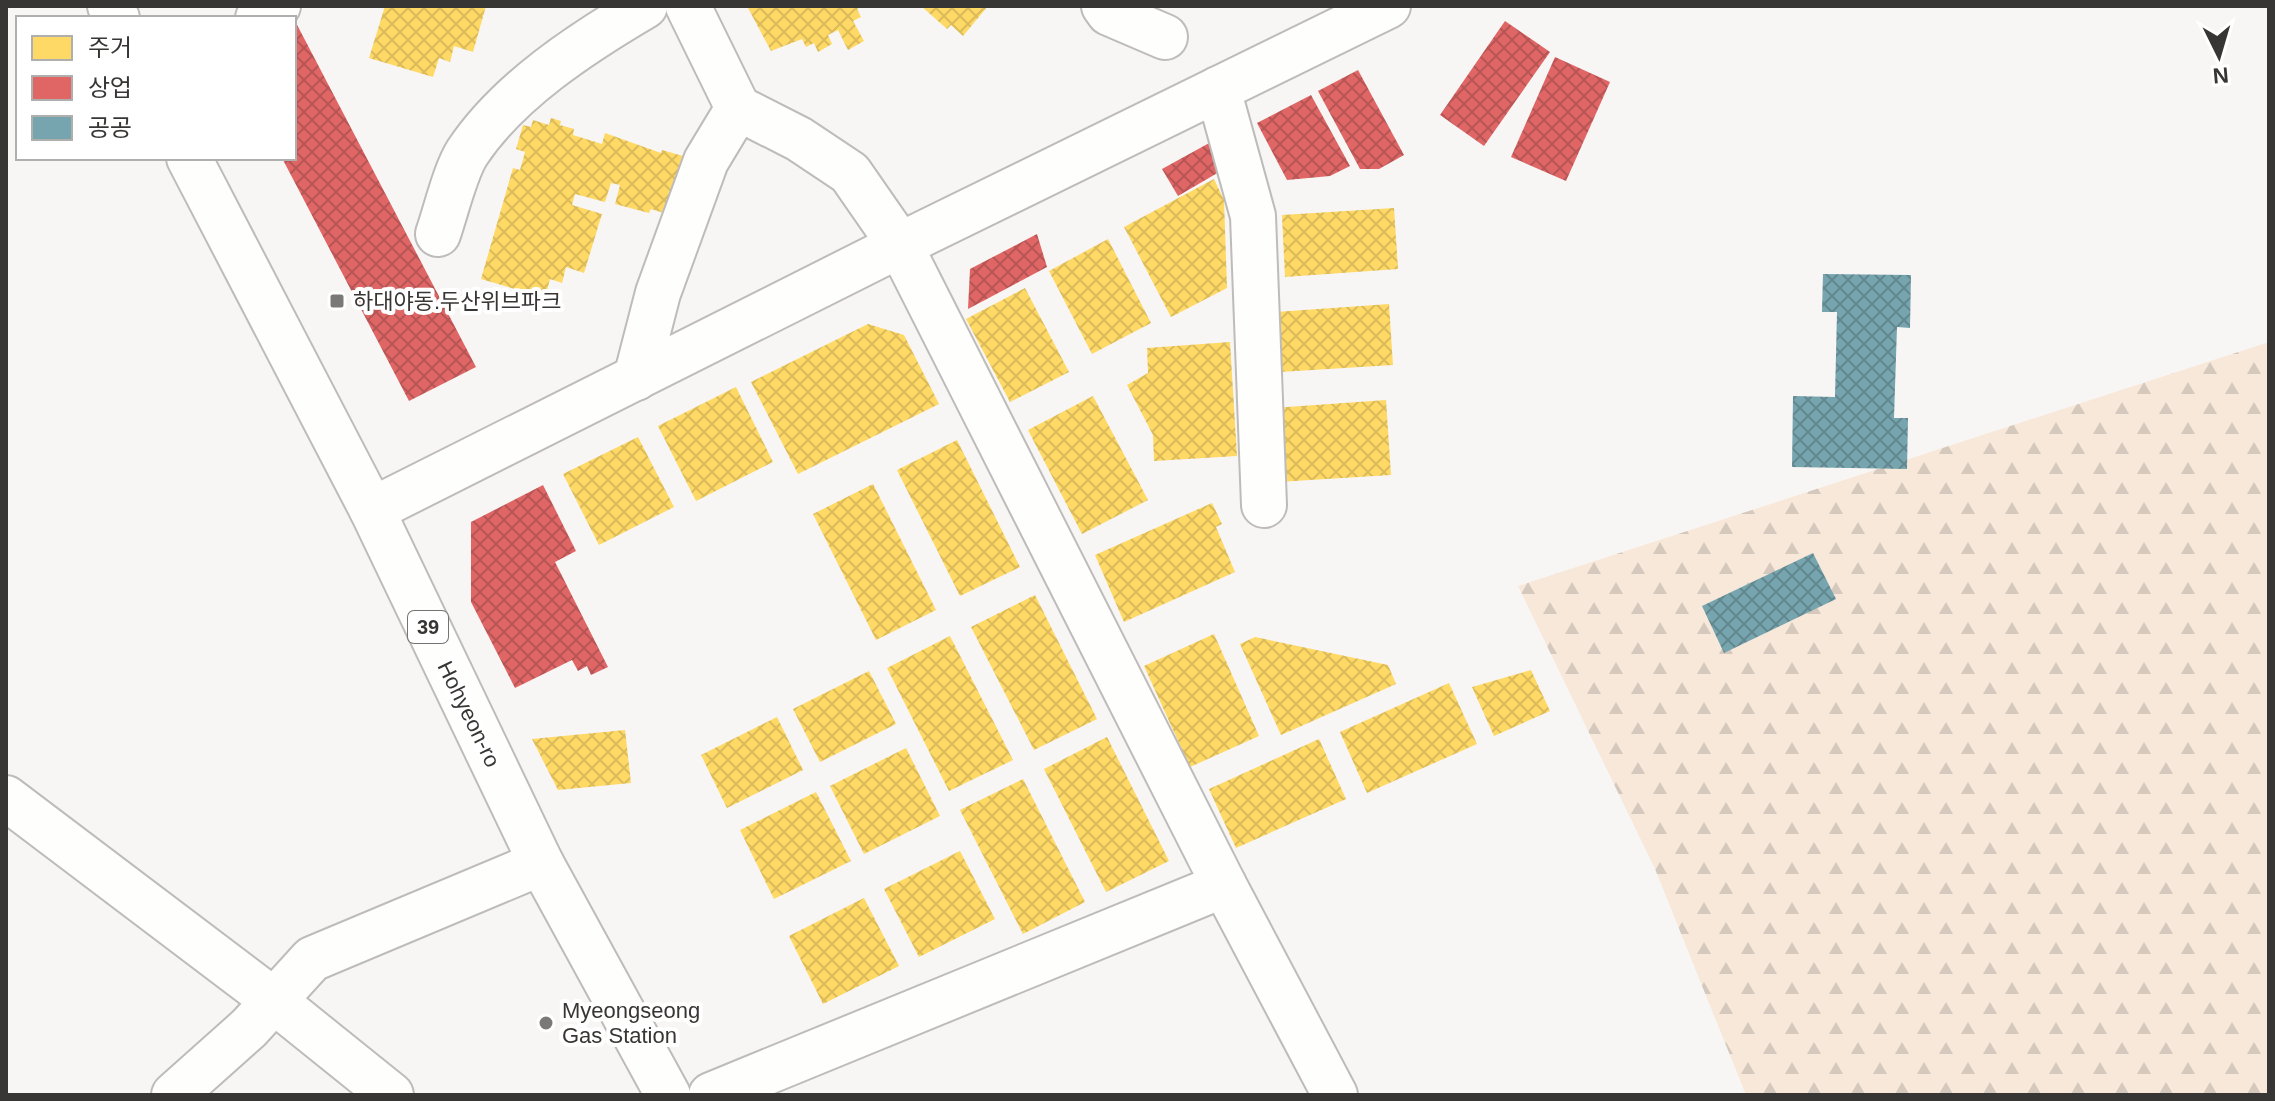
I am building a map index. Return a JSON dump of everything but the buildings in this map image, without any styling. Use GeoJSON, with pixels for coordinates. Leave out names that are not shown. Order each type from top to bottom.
{"type":"FeatureCollection","features":[{"type":"Feature","properties":{"kind":"street"},"geometry":{"type":"LineString","coordinates":[[438,234],[466,155],[508,103],[601,32],[645,6]]}},
{"type":"Feature","properties":{"kind":"street"},"geometry":{"type":"LineString","coordinates":[[688,6],[738,108],[799,139],[850,173],[900,245],[1224,885],[1335,1095]]}},
{"type":"Feature","properties":{"kind":"street"},"geometry":{"type":"LineString","coordinates":[[1104,6],[1109,13],[1165,37]]}},
{"type":"Feature","properties":{"kind":"street"},"geometry":{"type":"LineString","coordinates":[[372,510],[900,245],[1388,6]]}},
{"type":"Feature","properties":{"kind":"street"},"geometry":{"type":"LineString","coordinates":[[1218,89],[1253,216],[1264,505]]}},
{"type":"Feature","properties":{"kind":"street"},"geometry":{"type":"LineString","coordinates":[[636,378],[658,293],[706,161],[738,108]]}},
{"type":"Feature","properties":{"kind":"street","name":"Hohyeon-ro"},"geometry":{"type":"LineString","coordinates":[[190,160],[372,510],[541,863],[668,1095]]}},
{"type":"Feature","properties":{"kind":"street"},"geometry":{"type":"LineString","coordinates":[[6,798],[273,1000],[391,1095]]}},
{"type":"Feature","properties":{"kind":"street"},"geometry":{"type":"LineString","coordinates":[[174,1095],[249,1028],[312,959],[541,863]]}},
{"type":"Feature","properties":{"kind":"street"},"geometry":{"type":"LineString","coordinates":[[711,1095],[1224,885]]}},
{"type":"Feature","properties":{"kind":"green space"},"geometry":{"type":"Polygon","coordinates":[[[2269,342],[2269,1095],[1746,1095],[1655,869],[1518,586],[2269,342]]]}},
{"type":"Feature","properties":{"kind":"place","name":"하대야동.두산위브파크"},"geometry":{"type":"Point","coordinates":[337,301]}},
{"type":"Feature","properties":{"kind":"place","name":"Myeongseong Gas Station"},"geometry":{"type":"Point","coordinates":[546,1023]}}]}
